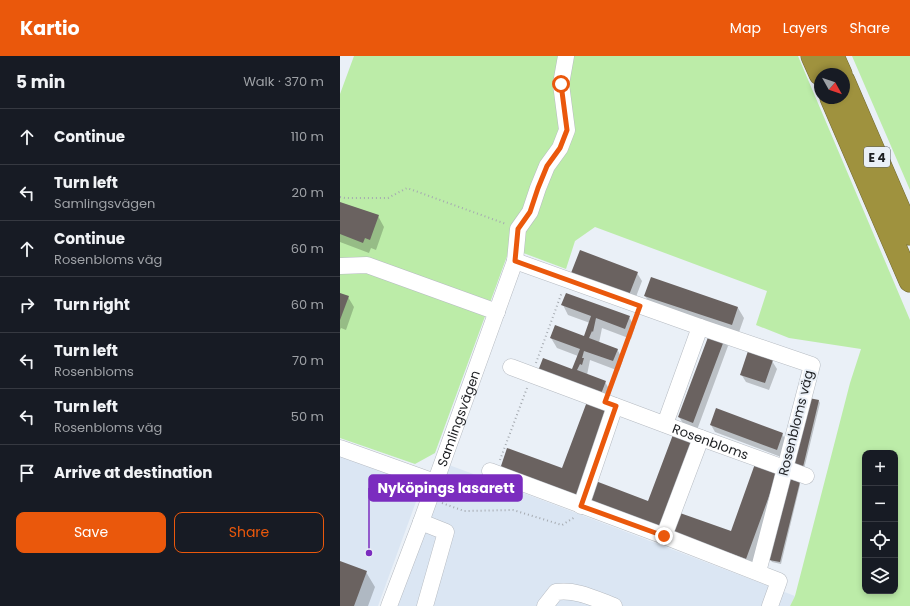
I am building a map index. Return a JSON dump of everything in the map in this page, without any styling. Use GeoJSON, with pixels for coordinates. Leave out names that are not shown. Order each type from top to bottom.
{"type":"FeatureCollection","features":[{"type":"Feature","properties":{"kind":"highway"},"geometry":{"type":"LineString","coordinates":[[812,56],[817,68]]}},
{"type":"Feature","properties":{"kind":"highway"},"geometry":{"type":"LineString","coordinates":[[833,56],[838,68]]}},
{"type":"Feature","properties":{"kind":"highway","name":"E 4"},"geometry":{"type":"LineString","coordinates":[[850,95],[910,234]]}},
{"type":"Feature","properties":{"kind":"highway","name":"E 4"},"geometry":{"type":"LineString","coordinates":[[834,104],[910,281]]}},
{"type":"Feature","properties":{"kind":"street"},"geometry":{"type":"LineString","coordinates":[[518,229],[530,212],[547,166],[560,148],[567,130],[561,84],[566,56]]}},
{"type":"Feature","properties":{"kind":"street","name":"Samlingsvägen"},"geometry":{"type":"LineString","coordinates":[[388,606],[421,522],[515,261],[518,229]]}},
{"type":"Feature","properties":{"kind":"street","name":"Rosenbloms väg"},"geometry":{"type":"LineString","coordinates":[[515,261],[812,365],[758,572]]}},
{"type":"Feature","properties":{"kind":"street"},"geometry":{"type":"LineString","coordinates":[[340,266],[367,265],[497,312]]}},
{"type":"Feature","properties":{"kind":"street"},"geometry":{"type":"LineString","coordinates":[[665,424],[686,370],[700,327]]}},
{"type":"Feature","properties":{"kind":"street","name":"Rosenbloms"},"geometry":{"type":"LineString","coordinates":[[511,367],[806,476]]}},
{"type":"Feature","properties":{"kind":"street"},"geometry":{"type":"LineString","coordinates":[[581,506],[610,404]]}},
{"type":"Feature","properties":{"kind":"street"},"geometry":{"type":"LineString","coordinates":[[664,536],[701,438]]}},
{"type":"Feature","properties":{"kind":"street"},"geometry":{"type":"LineString","coordinates":[[340,448],[435,482]]}},
{"type":"Feature","properties":{"kind":"street"},"geometry":{"type":"LineString","coordinates":[[490,471],[664,536],[778,581],[770,606]]}},
{"type":"Feature","properties":{"kind":"street"},"geometry":{"type":"LineString","coordinates":[[421,522],[446,532],[425,606]]}},
{"type":"Feature","properties":{"kind":"street"},"geometry":{"type":"LineString","coordinates":[[545,606],[556,592],[567,590],[580,593],[614,606]]}},
{"type":"Feature","properties":{"kind":"path"},"geometry":{"type":"LineString","coordinates":[[340,196],[345,198],[388,198],[407,188],[518,229]]}},
{"type":"Feature","properties":{"kind":"path"},"geometry":{"type":"LineString","coordinates":[[610,404],[640,306]]}},
{"type":"Feature","properties":{"kind":"path"},"geometry":{"type":"LineString","coordinates":[[429,499],[464,512],[513,510],[562,525],[574,518],[581,506]]}},
{"type":"Feature","properties":{"kind":"shaded area"},"geometry":{"type":"Polygon","coordinates":[[[340,454],[407,478],[416,489],[417,499],[378,606],[340,606],[340,454]]]}},
{"type":"Feature","properties":{"kind":"shaded area"},"geometry":{"type":"Polygon","coordinates":[[[449,465],[795,596],[790,606],[397,606],[449,465]]]}},
{"type":"Feature","properties":{"kind":"green space"},"geometry":{"type":"Polygon","coordinates":[[[354,56],[798,56],[814,94],[814,104],[818,104],[910,320],[910,606],[790,606],[795,596],[850,383],[861,349],[789,338],[756,325],[767,291],[595,227],[575,241],[566,269],[510,248],[435,453],[415,464],[340,438],[340,94],[354,56]]]}},
{"type":"Feature","properties":{"kind":"green space"},"geometry":{"type":"Polygon","coordinates":[[[852,56],[910,56],[910,190],[852,56]]]}},
{"type":"Feature","properties":{"kind":"building"},"geometry":{"type":"Polygon","coordinates":[[[340,202],[379,215],[370,240],[365,238],[363,243],[340,234],[340,202]]]}},
{"type":"Feature","properties":{"kind":"building"},"geometry":{"type":"Polygon","coordinates":[[[580,250],[638,272],[629,295],[571,273],[580,250]]]}},
{"type":"Feature","properties":{"kind":"building"},"geometry":{"type":"Polygon","coordinates":[[[651,277],[738,307],[732,325],[644,296],[651,277]]]}},
{"type":"Feature","properties":{"kind":"building"},"geometry":{"type":"Polygon","coordinates":[[[340,293],[349,296],[340,320],[340,293]]]}},
{"type":"Feature","properties":{"kind":"building"},"geometry":{"type":"Polygon","coordinates":[[[566,293],[630,316],[625,329],[596,318],[593,332],[592,331],[589,338],[618,349],[613,361],[584,351],[582,365],[580,364],[577,370],[606,381],[601,394],[538,371],[543,358],[572,369],[580,349],[550,338],[555,325],[584,336],[591,316],[561,305],[566,293]]]}},
{"type":"Feature","properties":{"kind":"building"},"geometry":{"type":"Polygon","coordinates":[[[710,332],[725,338],[693,423],[678,417],[710,332]]]}},
{"type":"Feature","properties":{"kind":"building"},"geometry":{"type":"Polygon","coordinates":[[[748,351],[773,360],[765,383],[740,375],[748,351]]]}},
{"type":"Feature","properties":{"kind":"building"},"geometry":{"type":"Polygon","coordinates":[[[809,398],[819,400],[803,467],[793,465],[809,398]]]}},
{"type":"Feature","properties":{"kind":"building"},"geometry":{"type":"Polygon","coordinates":[[[588,399],[610,407],[578,497],[500,469],[507,448],[562,468],[588,399]]]}},
{"type":"Feature","properties":{"kind":"building"},"geometry":{"type":"Polygon","coordinates":[[[716,408],[783,433],[777,450],[710,425],[716,408]]]}},
{"type":"Feature","properties":{"kind":"building"},"geometry":{"type":"Polygon","coordinates":[[[674,432],[695,440],[661,529],[585,500],[593,480],[648,501],[674,432]]]}},
{"type":"Feature","properties":{"kind":"building"},"geometry":{"type":"Polygon","coordinates":[[[756,461],[779,469],[746,559],[673,533],[680,513],[731,531],[756,461]]]}},
{"type":"Feature","properties":{"kind":"building"},"geometry":{"type":"Polygon","coordinates":[[[789,479],[800,482],[780,562],[769,560],[789,479]]]}},
{"type":"Feature","properties":{"kind":"building"},"geometry":{"type":"Polygon","coordinates":[[[340,561],[367,571],[354,606],[340,606],[340,561]]]}},
{"type":"Feature","properties":{"kind":"place","name":"Nyköpings lasarett"},"geometry":{"type":"Point","coordinates":[369,553]}},
{"type":"Feature","properties":{"kind":"route"},"geometry":{"type":"LineString","coordinates":[[561,84],[567,130],[560,148],[547,166],[530,212],[518,229],[515,261],[640,306],[605,402],[616,406],[581,506],[664,536]]}}]}
